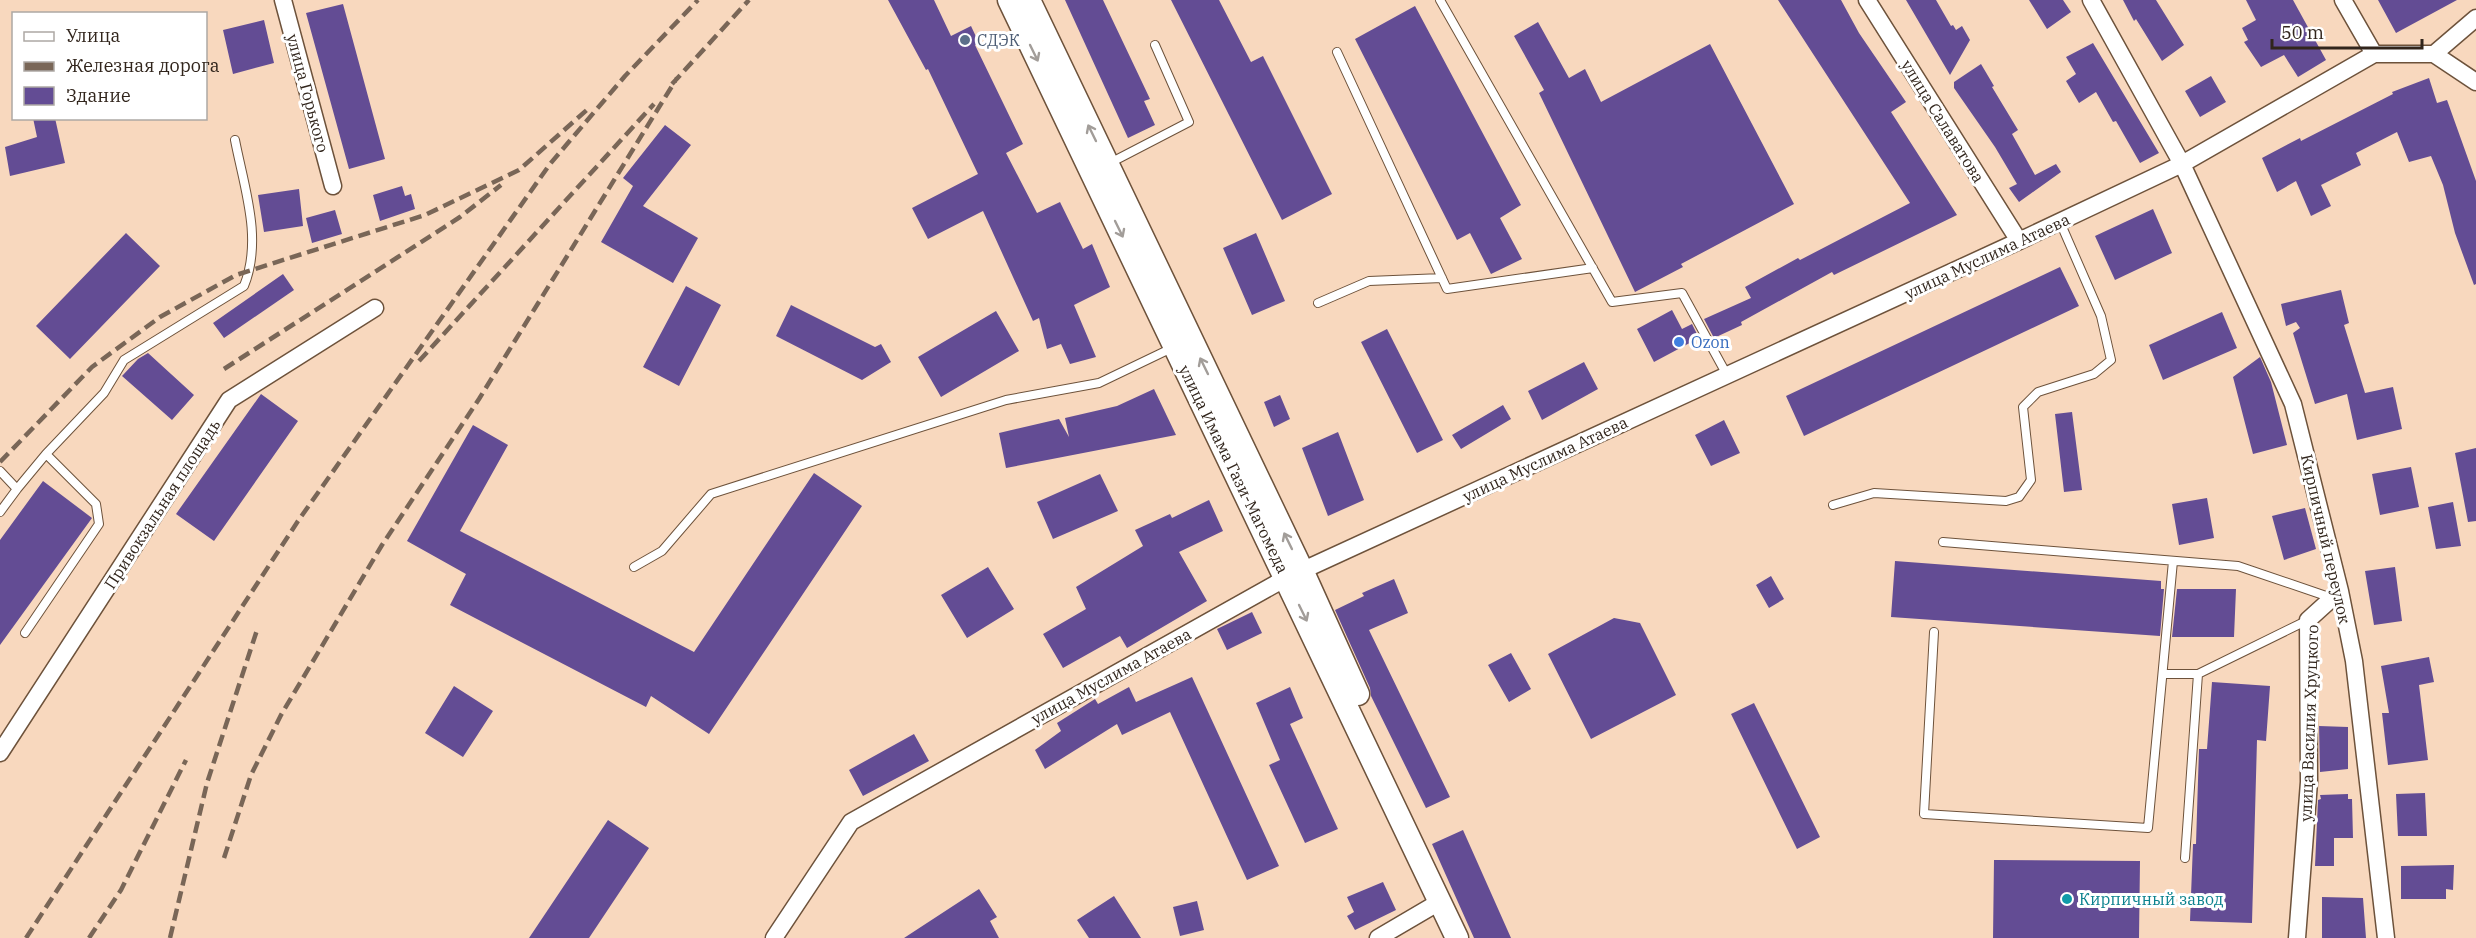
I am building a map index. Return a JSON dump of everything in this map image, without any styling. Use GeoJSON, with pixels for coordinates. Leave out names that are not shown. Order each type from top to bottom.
{"type":"FeatureCollection","features":[{"type":"Feature","properties":{"kind":"main road","name":"улица Имама Гази-Магомеда"},"geometry":{"type":"LineString","coordinates":[[1009,0],[1183,343],[1294,574],[1457,938]]}},
{"type":"Feature","properties":{"kind":"main road"},"geometry":{"type":"LineString","coordinates":[[1029,0],[1107,164],[1183,343]]}},
{"type":"Feature","properties":{"kind":"main road"},"geometry":{"type":"LineString","coordinates":[[1294,574],[1470,938]]}},
{"type":"Feature","properties":{"kind":"street","name":"улица Горького"},"geometry":{"type":"LineString","coordinates":[[283,0],[333,186]]}},
{"type":"Feature","properties":{"kind":"street","name":"улица Салаватова"},"geometry":{"type":"LineString","coordinates":[[1867,0],[2019,241]]}},
{"type":"Feature","properties":{"kind":"street","name":"Кирпичный переулок"},"geometry":{"type":"LineString","coordinates":[[2091,0],[2182,164],[2293,404],[2336,595],[2354,662],[2386,938]]}},
{"type":"Feature","properties":{"kind":"street"},"geometry":{"type":"LineString","coordinates":[[2343,0],[2374,54],[2434,54],[2473,77]]}},
{"type":"Feature","properties":{"kind":"street"},"geometry":{"type":"LineString","coordinates":[[2434,54],[2476,18]]}},
{"type":"Feature","properties":{"kind":"street","name":"улица Муслима Атаева"},"geometry":{"type":"LineString","coordinates":[[774,938],[851,822],[1294,574],[2182,164],[2374,54]]}},
{"type":"Feature","properties":{"kind":"street","name":"Привокзальная площадь"},"geometry":{"type":"LineString","coordinates":[[0,753],[229,400],[375,308]]}},
{"type":"Feature","properties":{"kind":"street","name":"улица Василия Хруцкого"},"geometry":{"type":"LineString","coordinates":[[2297,938],[2309,782],[2308,620],[2336,595]]}},
{"type":"Feature","properties":{"kind":"street"},"geometry":{"type":"LineString","coordinates":[[1378,938],[1441,902]]}},
{"type":"Feature","properties":{"kind":"lane"},"geometry":{"type":"LineString","coordinates":[[1440,0],[1612,302],[1682,293],[1727,375]]}},
{"type":"Feature","properties":{"kind":"lane"},"geometry":{"type":"LineString","coordinates":[[1107,164],[1189,122],[1155,45]]}},
{"type":"Feature","properties":{"kind":"lane"},"geometry":{"type":"LineString","coordinates":[[1337,52],[1447,289],[1593,268]]}},
{"type":"Feature","properties":{"kind":"lane"},"geometry":{"type":"LineString","coordinates":[[0,513],[46,454],[104,393],[124,360],[244,286],[250,271],[254,248],[249,207],[235,140]]}},
{"type":"Feature","properties":{"kind":"lane"},"geometry":{"type":"LineString","coordinates":[[1833,505],[1874,493],[2006,501],[2019,498],[2031,480],[2024,407],[2038,392],[2094,374],[2111,360],[2102,316],[2060,222]]}},
{"type":"Feature","properties":{"kind":"lane"},"geometry":{"type":"LineString","coordinates":[[1318,303],[1369,281],[1442,278]]}},
{"type":"Feature","properties":{"kind":"lane"},"geometry":{"type":"LineString","coordinates":[[634,567],[662,551],[711,494],[1006,400],[1099,383],[1183,343]]}},
{"type":"Feature","properties":{"kind":"lane"},"geometry":{"type":"LineString","coordinates":[[25,633],[99,524],[96,504],[46,454]]}},
{"type":"Feature","properties":{"kind":"lane"},"geometry":{"type":"LineString","coordinates":[[0,471],[17,489]]}},
{"type":"Feature","properties":{"kind":"lane"},"geometry":{"type":"LineString","coordinates":[[1943,542],[2238,566],[2336,595]]}},
{"type":"Feature","properties":{"kind":"lane"},"geometry":{"type":"LineString","coordinates":[[1934,632],[1924,814],[2148,828],[2173,561]]}},
{"type":"Feature","properties":{"kind":"lane"},"geometry":{"type":"LineString","coordinates":[[2163,674],[2198,674],[2308,620]]}},
{"type":"Feature","properties":{"kind":"lane"},"geometry":{"type":"LineString","coordinates":[[2185,858],[2198,674]]}},
{"type":"Feature","properties":{"kind":"building"},"geometry":{"type":"Polygon","coordinates":[[[888,0],[934,0],[951,36],[971,26],[979,43],[975,45],[1023,144],[1006,153],[1037,213],[1060,202],[1083,249],[1092,244],[1110,287],[1074,305],[1096,357],[1070,364],[1061,344],[1047,349],[1039,318],[1033,321],[983,211],[928,239],[912,208],[978,174],[928,69],[926,70],[888,0]]]}},
{"type":"Feature","properties":{"kind":"building"},"geometry":{"type":"Polygon","coordinates":[[[1065,0],[1103,0],[1150,99],[1144,101],[1155,125],[1128,138],[1065,0]]]}},
{"type":"Feature","properties":{"kind":"building"},"geometry":{"type":"Polygon","coordinates":[[[1171,0],[1219,0],[1251,62],[1263,56],[1332,194],[1282,220],[1171,0]]]}},
{"type":"Feature","properties":{"kind":"building"},"geometry":{"type":"Polygon","coordinates":[[[1778,0],[1841,0],[1859,33],[1906,102],[1891,112],[1957,215],[1834,275],[1832,272],[1741,322],[1742,325],[1714,338],[1704,319],[1751,298],[1745,287],[1910,203],[1778,0]]]}},
{"type":"Feature","properties":{"kind":"building"},"geometry":{"type":"Polygon","coordinates":[[[1906,0],[1936,0],[1951,26],[1953,25],[1956,30],[1962,26],[1970,40],[1950,75],[1906,0]]]}},
{"type":"Feature","properties":{"kind":"building"},"geometry":{"type":"Polygon","coordinates":[[[2029,0],[2063,0],[2071,12],[2047,29],[2029,0]]]}},
{"type":"Feature","properties":{"kind":"building"},"geometry":{"type":"Polygon","coordinates":[[[2123,0],[2156,0],[2184,45],[2162,61],[2136,19],[2134,21],[2123,0]]]}},
{"type":"Feature","properties":{"kind":"building"},"geometry":{"type":"Polygon","coordinates":[[[2246,0],[2293,0],[2326,60],[2298,77],[2284,55],[2261,67],[2244,42],[2248,40],[2242,28],[2256,20],[2246,0]]]}},
{"type":"Feature","properties":{"kind":"building"},"geometry":{"type":"Polygon","coordinates":[[[2378,0],[2457,0],[2396,33],[2378,0]]]}},
{"type":"Feature","properties":{"kind":"building"},"geometry":{"type":"Polygon","coordinates":[[[343,4],[385,159],[349,169],[306,13],[343,4]]]}},
{"type":"Feature","properties":{"kind":"building"},"geometry":{"type":"Polygon","coordinates":[[[1415,6],[1521,205],[1500,218],[1522,259],[1491,274],[1470,233],[1457,240],[1355,39],[1415,6]]]}},
{"type":"Feature","properties":{"kind":"building"},"geometry":{"type":"Polygon","coordinates":[[[264,20],[274,63],[233,74],[223,30],[264,20]]]}},
{"type":"Feature","properties":{"kind":"building"},"geometry":{"type":"Polygon","coordinates":[[[1538,22],[1569,78],[1585,69],[1601,102],[1710,44],[1794,204],[1681,264],[1683,267],[1635,292],[1539,93],[1544,90],[1514,36],[1538,22]]]}},
{"type":"Feature","properties":{"kind":"building"},"geometry":{"type":"Polygon","coordinates":[[[2093,43],[2159,153],[2140,163],[2096,92],[2079,103],[2066,81],[2076,74],[2066,57],[2093,43]]]}},
{"type":"Feature","properties":{"kind":"building"},"geometry":{"type":"Polygon","coordinates":[[[1981,64],[2018,130],[2012,134],[2035,175],[2056,164],[2061,172],[2019,202],[2009,188],[2017,184],[1995,147],[1954,88],[1954,82],[1981,64]]]}},
{"type":"Feature","properties":{"kind":"building"},"geometry":{"type":"Polygon","coordinates":[[[2211,76],[2226,102],[2200,117],[2185,91],[2211,76]]]}},
{"type":"Feature","properties":{"kind":"building"},"geometry":{"type":"Polygon","coordinates":[[[2429,78],[2437,103],[2447,100],[2476,181],[2476,284],[2474,285],[2455,233],[2443,185],[2431,156],[2409,162],[2397,132],[2356,153],[2361,165],[2321,185],[2331,206],[2311,216],[2296,181],[2277,192],[2262,158],[2300,138],[2301,141],[2393,94],[2392,92],[2429,78]]]}},
{"type":"Feature","properties":{"kind":"building"},"geometry":{"type":"Polygon","coordinates":[[[33,120],[55,120],[65,163],[10,176],[5,147],[37,137],[33,120]]]}},
{"type":"Feature","properties":{"kind":"building"},"geometry":{"type":"Polygon","coordinates":[[[665,125],[691,145],[643,206],[698,238],[673,283],[601,242],[633,186],[623,178],[665,125]]]}},
{"type":"Feature","properties":{"kind":"building"},"geometry":{"type":"Polygon","coordinates":[[[402,186],[405,196],[411,194],[415,209],[380,221],[373,195],[402,186]]]}},
{"type":"Feature","properties":{"kind":"building"},"geometry":{"type":"Polygon","coordinates":[[[299,189],[303,226],[264,232],[258,195],[299,189]]]}},
{"type":"Feature","properties":{"kind":"building"},"geometry":{"type":"Polygon","coordinates":[[[2153,209],[2172,253],[2115,280],[2095,236],[2153,209]]]}},
{"type":"Feature","properties":{"kind":"building"},"geometry":{"type":"Polygon","coordinates":[[[335,210],[342,234],[312,243],[306,218],[335,210]]]}},
{"type":"Feature","properties":{"kind":"building"},"geometry":{"type":"Polygon","coordinates":[[[126,233],[160,266],[70,359],[36,326],[126,233]]]}},
{"type":"Feature","properties":{"kind":"building"},"geometry":{"type":"Polygon","coordinates":[[[1256,233],[1285,301],[1252,315],[1223,248],[1256,233]]]}},
{"type":"Feature","properties":{"kind":"building"},"geometry":{"type":"Polygon","coordinates":[[[2060,267],[2079,306],[1804,436],[1786,396],[2060,267]]]}},
{"type":"Feature","properties":{"kind":"building"},"geometry":{"type":"Polygon","coordinates":[[[283,274],[294,290],[224,338],[213,323],[283,274]]]}},
{"type":"Feature","properties":{"kind":"building"},"geometry":{"type":"Polygon","coordinates":[[[686,286],[721,305],[679,386],[643,367],[686,286]]]}},
{"type":"Feature","properties":{"kind":"building"},"geometry":{"type":"Polygon","coordinates":[[[2341,290],[2349,323],[2344,325],[2365,393],[2393,387],[2402,429],[2357,440],[2347,394],[2315,404],[2293,333],[2300,328],[2296,322],[2286,326],[2281,304],[2341,290]]]}},
{"type":"Feature","properties":{"kind":"building"},"geometry":{"type":"Polygon","coordinates":[[[791,305],[875,347],[881,344],[891,362],[862,380],[776,336],[791,305]]]}},
{"type":"Feature","properties":{"kind":"building"},"geometry":{"type":"Polygon","coordinates":[[[1672,310],[1682,329],[1692,324],[1699,338],[1654,362],[1637,329],[1672,310]]]}},
{"type":"Feature","properties":{"kind":"building"},"geometry":{"type":"Polygon","coordinates":[[[996,311],[1019,351],[941,397],[918,357],[996,311]]]}},
{"type":"Feature","properties":{"kind":"building"},"geometry":{"type":"Polygon","coordinates":[[[2222,312],[2237,348],[2163,380],[2149,345],[2222,312]]]}},
{"type":"Feature","properties":{"kind":"building"},"geometry":{"type":"Polygon","coordinates":[[[1387,329],[1443,440],[1417,453],[1361,342],[1387,329]]]}},
{"type":"Feature","properties":{"kind":"building"},"geometry":{"type":"Polygon","coordinates":[[[148,353],[194,395],[172,420],[122,376],[138,359],[148,353]]]}},
{"type":"Feature","properties":{"kind":"building"},"geometry":{"type":"Polygon","coordinates":[[[2260,357],[2271,382],[2287,445],[2253,454],[2233,377],[2260,357]]]}},
{"type":"Feature","properties":{"kind":"building"},"geometry":{"type":"Polygon","coordinates":[[[1584,362],[1598,389],[1542,420],[1528,391],[1584,362]]]}},
{"type":"Feature","properties":{"kind":"building"},"geometry":{"type":"Polygon","coordinates":[[[1154,389],[1176,435],[1006,468],[999,433],[1059,419],[1069,437],[1065,418],[1117,406],[1154,389]]]}},
{"type":"Feature","properties":{"kind":"building"},"geometry":{"type":"Polygon","coordinates":[[[261,394],[298,421],[214,541],[176,514],[261,394]]]}},
{"type":"Feature","properties":{"kind":"building"},"geometry":{"type":"Polygon","coordinates":[[[1280,395],[1290,419],[1274,427],[1264,402],[1280,395]]]}},
{"type":"Feature","properties":{"kind":"building"},"geometry":{"type":"Polygon","coordinates":[[[1503,405],[1511,419],[1461,449],[1452,435],[1503,405]]]}},
{"type":"Feature","properties":{"kind":"building"},"geometry":{"type":"Polygon","coordinates":[[[2072,412],[2082,490],[2064,492],[2055,414],[2072,412]]]}},
{"type":"Feature","properties":{"kind":"building"},"geometry":{"type":"Polygon","coordinates":[[[1724,420],[1740,453],[1711,466],[1695,435],[1724,420]]]}},
{"type":"Feature","properties":{"kind":"building"},"geometry":{"type":"Polygon","coordinates":[[[473,425],[508,445],[460,531],[694,652],[814,473],[862,506],[709,734],[651,696],[646,707],[450,605],[466,574],[407,541],[473,425]]]}},
{"type":"Feature","properties":{"kind":"building"},"geometry":{"type":"Polygon","coordinates":[[[1338,432],[1364,500],[1328,516],[1302,448],[1338,432]]]}},
{"type":"Feature","properties":{"kind":"building"},"geometry":{"type":"Polygon","coordinates":[[[2476,448],[2476,521],[2468,522],[2455,453],[2476,448]]]}},
{"type":"Feature","properties":{"kind":"building"},"geometry":{"type":"Polygon","coordinates":[[[2411,467],[2419,507],[2380,515],[2372,474],[2411,467]]]}},
{"type":"Feature","properties":{"kind":"building"},"geometry":{"type":"Polygon","coordinates":[[[1100,474],[1118,511],[1053,539],[1037,502],[1100,474]]]}},
{"type":"Feature","properties":{"kind":"building"},"geometry":{"type":"Polygon","coordinates":[[[43,481],[92,518],[0,645],[0,540],[43,481]]]}},
{"type":"Feature","properties":{"kind":"building"},"geometry":{"type":"Polygon","coordinates":[[[2207,498],[2214,538],[2179,545],[2172,504],[2207,498]]]}},
{"type":"Feature","properties":{"kind":"building"},"geometry":{"type":"Polygon","coordinates":[[[1209,500],[1223,531],[1179,552],[1207,601],[1127,648],[1120,636],[1063,668],[1043,634],[1086,609],[1076,587],[1143,546],[1135,530],[1170,514],[1172,518],[1209,500]]]}},
{"type":"Feature","properties":{"kind":"building"},"geometry":{"type":"Polygon","coordinates":[[[2453,502],[2461,546],[2436,549],[2428,507],[2453,502]]]}},
{"type":"Feature","properties":{"kind":"building"},"geometry":{"type":"Polygon","coordinates":[[[2305,508],[2316,549],[2284,560],[2272,516],[2305,508]]]}},
{"type":"Feature","properties":{"kind":"building"},"geometry":{"type":"Polygon","coordinates":[[[1895,561],[2161,581],[2161,589],[2164,589],[2160,636],[1891,617],[1895,561]]]}},
{"type":"Feature","properties":{"kind":"building"},"geometry":{"type":"Polygon","coordinates":[[[988,567],[1014,609],[967,638],[941,595],[988,567]]]}},
{"type":"Feature","properties":{"kind":"building"},"geometry":{"type":"Polygon","coordinates":[[[2395,567],[2402,621],[2374,625],[2365,571],[2395,567]]]}},
{"type":"Feature","properties":{"kind":"building"},"geometry":{"type":"Polygon","coordinates":[[[1771,576],[1784,599],[1769,608],[1756,585],[1771,576]]]}},
{"type":"Feature","properties":{"kind":"building"},"geometry":{"type":"Polygon","coordinates":[[[1394,579],[1408,613],[1369,630],[1450,797],[1426,808],[1371,696],[1370,688],[1335,610],[1364,596],[1362,593],[1394,579]]]}},
{"type":"Feature","properties":{"kind":"building"},"geometry":{"type":"Polygon","coordinates":[[[2177,589],[2236,589],[2234,637],[2172,637],[2177,589]]]}},
{"type":"Feature","properties":{"kind":"building"},"geometry":{"type":"Polygon","coordinates":[[[1252,612],[1262,633],[1227,650],[1217,629],[1252,612]]]}},
{"type":"Feature","properties":{"kind":"building"},"geometry":{"type":"Polygon","coordinates":[[[1614,618],[1640,623],[1676,695],[1591,739],[1548,654],[1614,618]]]}},
{"type":"Feature","properties":{"kind":"building"},"geometry":{"type":"Polygon","coordinates":[[[1511,653],[1531,689],[1509,702],[1488,665],[1511,653]]]}},
{"type":"Feature","properties":{"kind":"building"},"geometry":{"type":"Polygon","coordinates":[[[2429,657],[2434,682],[2419,685],[2428,760],[2388,765],[2382,713],[2389,713],[2381,666],[2429,657]]]}},
{"type":"Feature","properties":{"kind":"building"},"geometry":{"type":"Polygon","coordinates":[[[1192,677],[1279,866],[1247,880],[1170,712],[1122,735],[1117,724],[1045,769],[1035,750],[1061,731],[1057,723],[1095,699],[1098,704],[1129,687],[1136,702],[1192,677]]]}},
{"type":"Feature","properties":{"kind":"building"},"geometry":{"type":"Polygon","coordinates":[[[2212,682],[2270,686],[2266,741],[2257,740],[2252,923],[2190,921],[2193,844],[2196,844],[2199,749],[2207,749],[2212,682]]]}},
{"type":"Feature","properties":{"kind":"building"},"geometry":{"type":"Polygon","coordinates":[[[454,686],[493,711],[463,757],[425,733],[454,686]]]}},
{"type":"Feature","properties":{"kind":"building"},"geometry":{"type":"Polygon","coordinates":[[[1290,687],[1303,718],[1290,724],[1338,829],[1305,843],[1269,765],[1280,760],[1256,703],[1290,687]]]}},
{"type":"Feature","properties":{"kind":"building"},"geometry":{"type":"Polygon","coordinates":[[[1754,703],[1820,837],[1797,849],[1731,714],[1754,703]]]}},
{"type":"Feature","properties":{"kind":"building"},"geometry":{"type":"Polygon","coordinates":[[[2319,726],[2348,727],[2348,769],[2320,772],[2319,726]]]}},
{"type":"Feature","properties":{"kind":"building"},"geometry":{"type":"Polygon","coordinates":[[[914,734],[929,761],[863,796],[849,770],[914,734]]]}},
{"type":"Feature","properties":{"kind":"building"},"geometry":{"type":"Polygon","coordinates":[[[2425,793],[2427,836],[2398,836],[2396,794],[2425,793]]]}},
{"type":"Feature","properties":{"kind":"building"},"geometry":{"type":"Polygon","coordinates":[[[2348,794],[2348,799],[2352,799],[2353,838],[2334,838],[2334,866],[2315,866],[2320,795],[2348,794]]]}},
{"type":"Feature","properties":{"kind":"building"},"geometry":{"type":"Polygon","coordinates":[[[608,820],[649,848],[589,938],[529,938],[608,820]]]}},
{"type":"Feature","properties":{"kind":"building"},"geometry":{"type":"Polygon","coordinates":[[[1463,830],[1511,938],[1474,938],[1432,844],[1463,830]]]}},
{"type":"Feature","properties":{"kind":"building","name":"Кирпичный завод"},"geometry":{"type":"Polygon","coordinates":[[[1994,860],[2140,861],[2139,938],[1993,938],[1994,860]]]}},
{"type":"Feature","properties":{"kind":"building"},"geometry":{"type":"Polygon","coordinates":[[[2454,865],[2453,890],[2446,889],[2446,899],[2401,899],[2401,866],[2454,865]]]}},
{"type":"Feature","properties":{"kind":"building"},"geometry":{"type":"Polygon","coordinates":[[[1383,882],[1396,910],[1355,930],[1347,916],[1354,912],[1347,897],[1383,882]]]}},
{"type":"Feature","properties":{"kind":"building"},"geometry":{"type":"Polygon","coordinates":[[[979,889],[997,917],[990,921],[999,938],[904,938],[979,889]]]}},
{"type":"Feature","properties":{"kind":"building"},"geometry":{"type":"Polygon","coordinates":[[[1114,896],[1141,938],[1089,938],[1077,920],[1114,896]]]}},
{"type":"Feature","properties":{"kind":"building"},"geometry":{"type":"Polygon","coordinates":[[[2322,897],[2363,898],[2366,938],[2322,938],[2322,897]]]}},
{"type":"Feature","properties":{"kind":"building"},"geometry":{"type":"Polygon","coordinates":[[[1197,901],[1204,930],[1180,936],[1173,907],[1197,901]]]}},
{"type":"Feature","properties":{"kind":"railway"},"geometry":{"type":"LineString","coordinates":[[26,938],[298,521],[550,164],[625,76],[698,0]]}},
{"type":"Feature","properties":{"kind":"railway"},"geometry":{"type":"LineString","coordinates":[[672,84],[749,0]]}},
{"type":"Feature","properties":{"kind":"railway"},"geometry":{"type":"LineString","coordinates":[[224,858],[251,775],[281,715],[382,545],[479,399],[677,78]]}},
{"type":"Feature","properties":{"kind":"railway"},"geometry":{"type":"LineString","coordinates":[[419,361],[654,104]]}},
{"type":"Feature","properties":{"kind":"railway"},"geometry":{"type":"LineString","coordinates":[[0,462],[92,367],[160,317],[236,275],[425,215],[519,170],[589,108]]}},
{"type":"Feature","properties":{"kind":"railway"},"geometry":{"type":"LineString","coordinates":[[224,369],[460,217],[501,185]]}},
{"type":"Feature","properties":{"kind":"railway"},"geometry":{"type":"LineString","coordinates":[[170,938],[207,783],[257,630]]}},
{"type":"Feature","properties":{"kind":"railway"},"geometry":{"type":"LineString","coordinates":[[89,938],[121,890],[186,760]]}},
{"type":"Feature","properties":{"kind":"place","name":"СДЭК"},"geometry":{"type":"Point","coordinates":[965,40]}},
{"type":"Feature","properties":{"kind":"place","name":"Ozon"},"geometry":{"type":"Point","coordinates":[1679,342]}},
{"type":"Feature","properties":{"kind":"place","name":"Кирпичный завод"},"geometry":{"type":"Point","coordinates":[2067,899]}}]}
